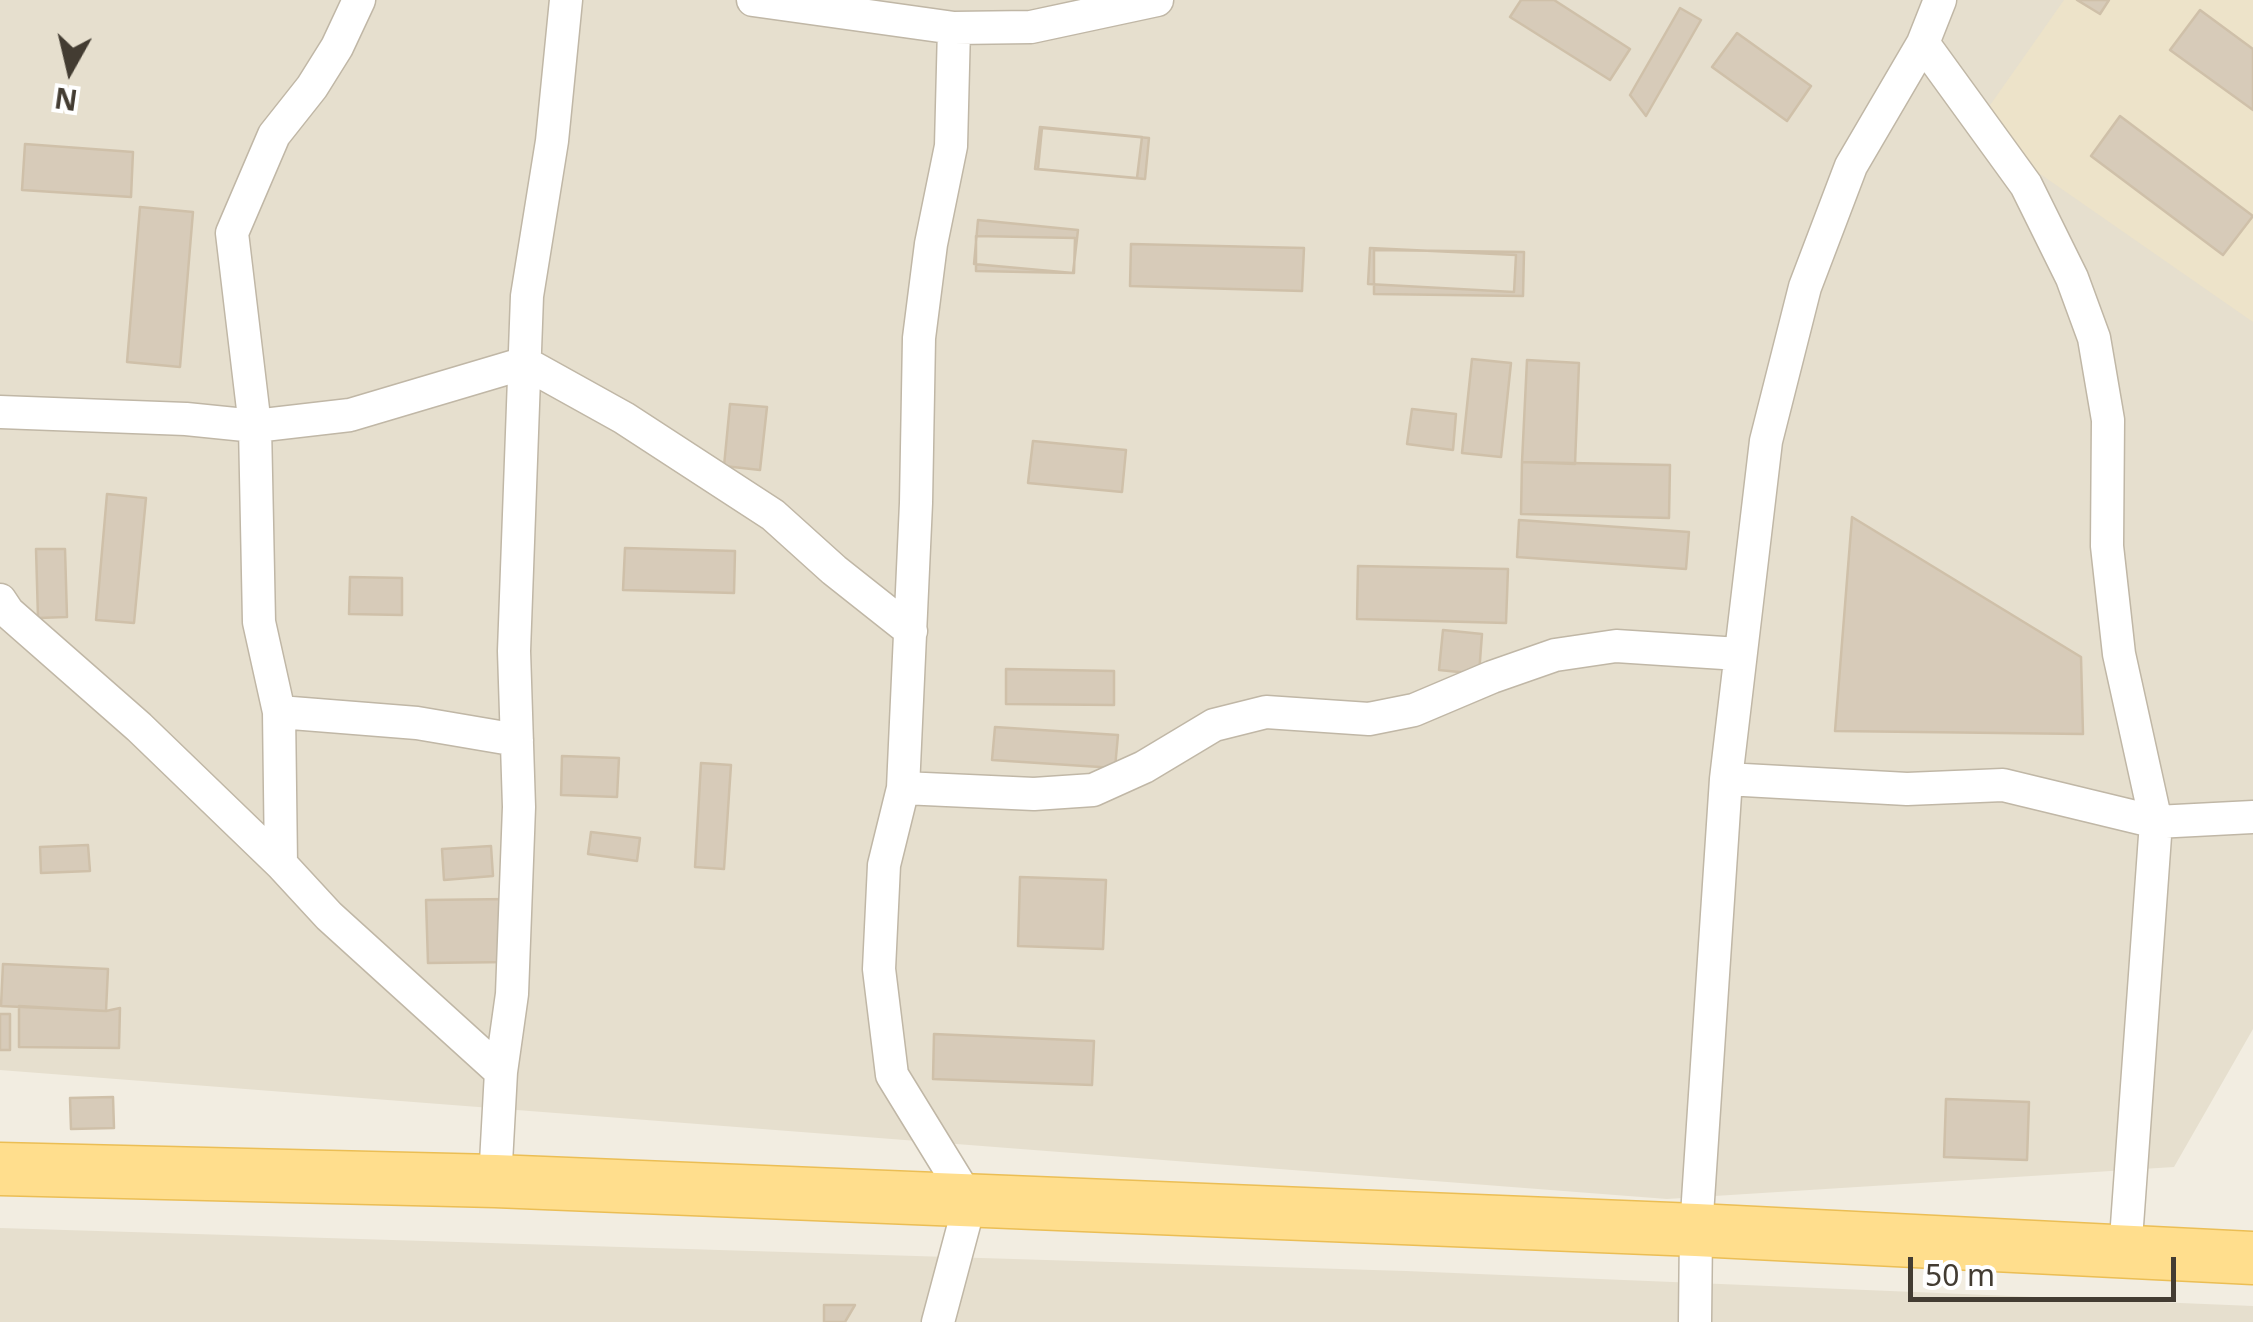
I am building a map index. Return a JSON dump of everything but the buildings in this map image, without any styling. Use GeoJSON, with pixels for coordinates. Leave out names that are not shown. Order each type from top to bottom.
{"type":"FeatureCollection","features":[{"type":"Feature","properties":{"kind":"main road"},"geometry":{"type":"LineString","coordinates":[[0,1170],[495,1181],[1696,1230],[2253,1258]]}},
{"type":"Feature","properties":{"kind":"street"},"geometry":{"type":"LineString","coordinates":[[282,864],[279,712],[259,622],[255,426],[232,234],[274,135],[312,87],[358,0]]}},
{"type":"Feature","properties":{"kind":"street"},"geometry":{"type":"LineString","coordinates":[[495,1181],[512,994],[519,806],[514,651],[526,296],[552,141],[566,0]]}},
{"type":"Feature","properties":{"kind":"street"},"geometry":{"type":"LineString","coordinates":[[753,0],[954,28],[1030,27],[1157,0]]}},
{"type":"Feature","properties":{"kind":"street"},"geometry":{"type":"LineString","coordinates":[[1694,1322],[1696,1230],[1726,778],[1766,441],[1805,286],[1851,166],[1922,44],[1940,0]]}},
{"type":"Feature","properties":{"kind":"street"},"geometry":{"type":"LineString","coordinates":[[938,1322],[970,1202],[892,1074],[879,968],[884,865],[903,788],[920,338],[932,244],[951,146],[954,28]]}},
{"type":"Feature","properties":{"kind":"street"},"geometry":{"type":"LineString","coordinates":[[1922,44],[2026,186],[2072,278],[2094,338],[2108,420],[2107,546],[2119,654],[2156,822],[2125,1253]]}},
{"type":"Feature","properties":{"kind":"street"},"geometry":{"type":"LineString","coordinates":[[0,412],[186,419],[255,426],[350,415],[525,363],[624,418],[773,515],[911,631]]}},
{"type":"Feature","properties":{"kind":"street"},"geometry":{"type":"LineString","coordinates":[[0,600],[8,612],[139,727],[282,864],[329,916],[502,1072]]}},
{"type":"Feature","properties":{"kind":"street"},"geometry":{"type":"LineString","coordinates":[[903,788],[1034,794],[1094,790],[1144,767],[1214,725],[1266,712],[1368,720],[1414,710],[1556,655],[1616,646],[1739,654]]}},
{"type":"Feature","properties":{"kind":"street"},"geometry":{"type":"LineString","coordinates":[[279,712],[417,723],[517,740]]}},
{"type":"Feature","properties":{"kind":"street"},"geometry":{"type":"LineString","coordinates":[[1726,778],[1907,788],[2003,785],[2156,822],[2253,817]]}},
{"type":"Feature","properties":{"kind":"shaded area"},"geometry":{"type":"Polygon","coordinates":[[[0,0],[2253,0],[2253,1029],[2174,1167],[1667,1199],[0,1070],[0,0]]]}},
{"type":"Feature","properties":{"kind":"shaded area"},"geometry":{"type":"Polygon","coordinates":[[[2064,0],[2253,0],[2253,322],[1974,128],[2064,0]]]}},
{"type":"Feature","properties":{"kind":"shaded area"},"geometry":{"type":"Polygon","coordinates":[[[0,1228],[1406,1271],[2253,1306],[2253,1322],[0,1322],[0,1228]]]}}]}
